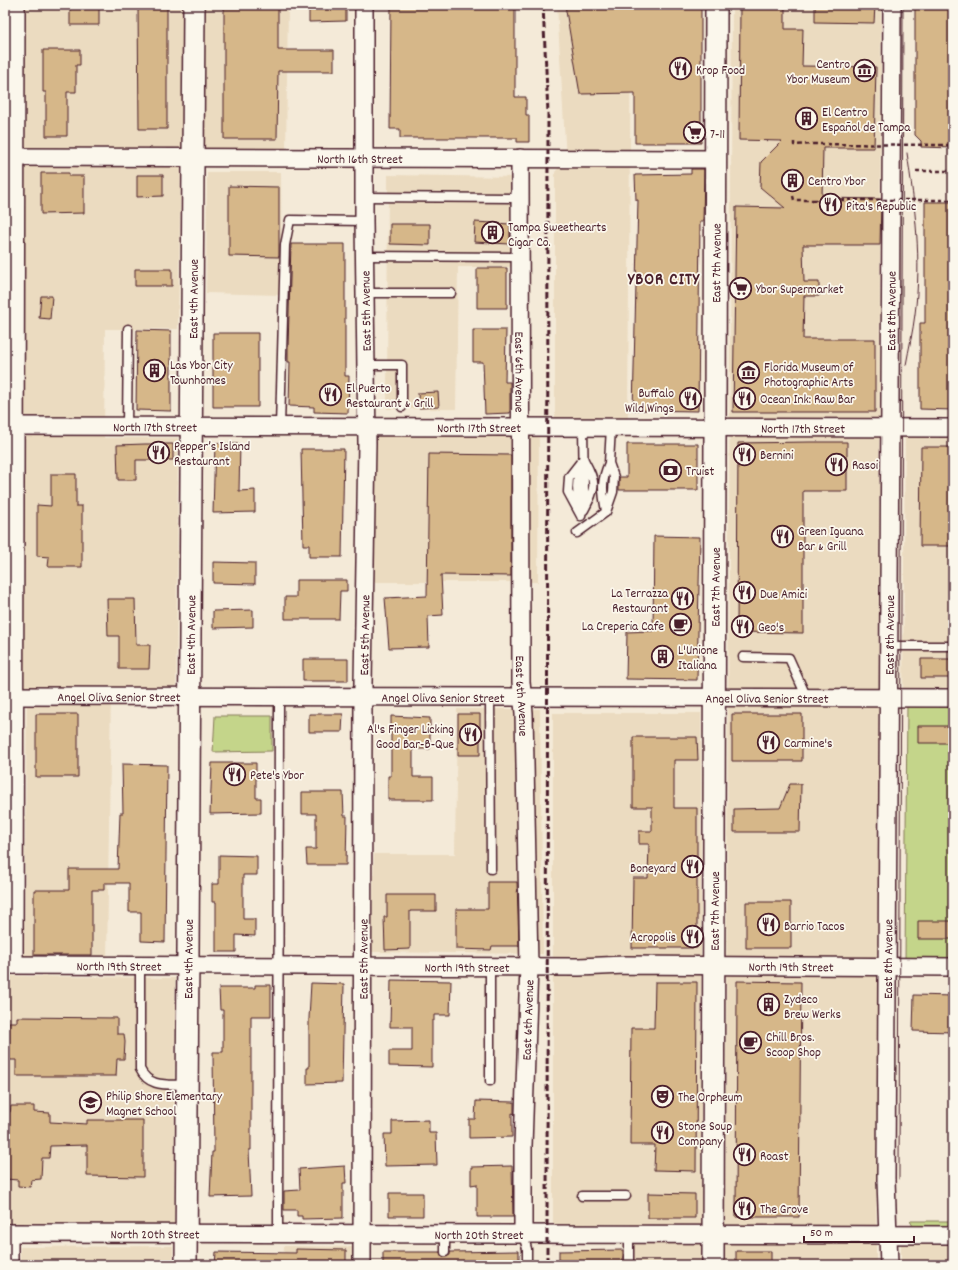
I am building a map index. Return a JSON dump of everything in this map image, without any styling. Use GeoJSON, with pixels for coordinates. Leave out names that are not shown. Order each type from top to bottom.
{"type":"FeatureCollection","features":[{"type":"Feature","properties":{"kind":"street"},"geometry":{"type":"LineString","coordinates":[[10,965],[10,157],[16,5]]}},
{"type":"Feature","properties":{"kind":"street","name":"East 4th Avenue"},"geometry":{"type":"LineString","coordinates":[[186,1265],[187,966],[191,697],[194,5]]}},
{"type":"Feature","properties":{"kind":"street","name":"East 5th Avenue"},"geometry":{"type":"LineString","coordinates":[[362,1265],[363,697],[367,427],[364,256],[364,5]]}},
{"type":"Feature","properties":{"kind":"street","name":"East 7th Avenue"},"geometry":{"type":"LineString","coordinates":[[713,1265],[716,5]]}},
{"type":"Feature","properties":{"kind":"street","name":"East 8th Avenue"},"geometry":{"type":"LineString","coordinates":[[889,1265],[886,1180],[892,5]]}},
{"type":"Feature","properties":{"kind":"street","name":"North 16th Street"},"geometry":{"type":"LineString","coordinates":[[10,157],[716,159]]}},
{"type":"Feature","properties":{"kind":"street","name":"East 6th Avenue"},"geometry":{"type":"LineString","coordinates":[[520,158],[522,697],[529,966],[523,1146],[523,1234]]}},
{"type":"Feature","properties":{"kind":"street","name":"North 17th Street"},"geometry":{"type":"LineString","coordinates":[[10,426],[953,428]]}},
{"type":"Feature","properties":{"kind":"street","name":"Angel Oliva Senior Street"},"geometry":{"type":"LineString","coordinates":[[10,696],[953,698]]}},
{"type":"Feature","properties":{"kind":"street","name":"North 19th Street"},"geometry":{"type":"LineString","coordinates":[[10,965],[625,965],[714,967],[953,967]]}},
{"type":"Feature","properties":{"kind":"street"},"geometry":{"type":"LineString","coordinates":[[7,1233],[9,1265]]}},
{"type":"Feature","properties":{"kind":"street","name":"North 20th Street"},"geometry":{"type":"LineString","coordinates":[[7,1233],[953,1235]]}},
{"type":"Feature","properties":{"kind":"lane"},"geometry":{"type":"LineString","coordinates":[[364,198],[520,198]]}},
{"type":"Feature","properties":{"kind":"lane"},"geometry":{"type":"LineString","coordinates":[[280,427],[284,252],[290,220],[364,220]]}},
{"type":"Feature","properties":{"kind":"lane"},"geometry":{"type":"LineString","coordinates":[[364,256],[520,257]]}},
{"type":"Feature","properties":{"kind":"lane"},"geometry":{"type":"LineString","coordinates":[[365,293],[451,293]]}},
{"type":"Feature","properties":{"kind":"lane"},"geometry":{"type":"LineString","coordinates":[[127,426],[128,329]]}},
{"type":"Feature","properties":{"kind":"lane"},"geometry":{"type":"LineString","coordinates":[[366,365],[402,365],[402,408]]}},
{"type":"Feature","properties":{"kind":"lane"},"geometry":{"type":"LineString","coordinates":[[581,516],[584,492],[583,427]]}},
{"type":"Feature","properties":{"kind":"lane"},"geometry":{"type":"LineString","coordinates":[[576,534],[606,512],[602,492],[603,477],[609,463],[611,427]]}},
{"type":"Feature","properties":{"kind":"lane"},"geometry":{"type":"LineString","coordinates":[[583,459],[569,477],[568,492],[581,516],[589,525]]}},
{"type":"Feature","properties":{"kind":"lane"},"geometry":{"type":"LineString","coordinates":[[888,646],[953,646]]}},
{"type":"Feature","properties":{"kind":"lane"},"geometry":{"type":"LineString","coordinates":[[743,657],[789,658],[807,698]]}},
{"type":"Feature","properties":{"kind":"lane"},"geometry":{"type":"LineString","coordinates":[[278,1233],[277,966],[279,697]]}},
{"type":"Feature","properties":{"kind":"lane"},"geometry":{"type":"LineString","coordinates":[[490,697],[491,869]]}},
{"type":"Feature","properties":{"kind":"lane"},"geometry":{"type":"LineString","coordinates":[[140,966],[140,1069],[144,1078],[150,1082],[186,1085]]}},
{"type":"Feature","properties":{"kind":"lane"},"geometry":{"type":"LineString","coordinates":[[490,966],[490,1081]]}},
{"type":"Feature","properties":{"kind":"lane"},"geometry":{"type":"LineString","coordinates":[[582,1196],[626,1196]]}},
{"type":"Feature","properties":{"kind":"lane"},"geometry":{"type":"LineString","coordinates":[[445,1234],[445,1252]]}},
{"type":"Feature","properties":{"kind":"lane"},"geometry":{"type":"LineString","coordinates":[[523,1234],[527,1250],[527,1265]]}},
{"type":"Feature","properties":{"kind":"lane"},"geometry":{"type":"LineString","coordinates":[[629,1234],[629,1265]]}},
{"type":"Feature","properties":{"kind":"path"},"geometry":{"type":"LineString","coordinates":[[794,142],[794,145],[953,145]]}},
{"type":"Feature","properties":{"kind":"path"},"geometry":{"type":"LineString","coordinates":[[916,171],[953,171]]}},
{"type":"Feature","properties":{"kind":"path"},"geometry":{"type":"LineString","coordinates":[[793,196],[794,200],[953,200]]}},
{"type":"Feature","properties":{"kind":"shaded area"},"geometry":{"type":"Polygon","coordinates":[[[5,5],[288,5],[286,152],[181,147],[178,329],[105,329],[104,438],[178,438],[176,691],[111,691],[107,960],[24,960],[27,690],[5,690],[5,5]]]}},
{"type":"Feature","properties":{"kind":"shaded area"},"geometry":{"type":"Polygon","coordinates":[[[557,5],[631,5],[628,419],[555,420],[555,172],[566,160],[557,5]]]}},
{"type":"Feature","properties":{"kind":"shaded area"},"geometry":{"type":"Polygon","coordinates":[[[732,5],[881,5],[876,1265],[725,1265],[732,5]]]}},
{"type":"Feature","properties":{"kind":"shaded area"},"geometry":{"type":"Polygon","coordinates":[[[207,172],[281,172],[282,295],[206,293],[207,172]]]}},
{"type":"Feature","properties":{"kind":"shaded area"},"geometry":{"type":"Polygon","coordinates":[[[388,175],[515,177],[514,267],[458,267],[456,409],[387,409],[388,175]]]}},
{"type":"Feature","properties":{"kind":"shaded area"},"geometry":{"type":"Polygon","coordinates":[[[369,427],[539,427],[538,582],[369,582],[369,427]]]}},
{"type":"Feature","properties":{"kind":"shaded area"},"geometry":{"type":"Polygon","coordinates":[[[905,431],[953,431],[953,698],[903,697],[905,431]]]}},
{"type":"Feature","properties":{"kind":"shaded area"},"geometry":{"type":"Polygon","coordinates":[[[457,709],[540,709],[543,954],[372,952],[374,854],[455,854],[457,709]]]}},
{"type":"Feature","properties":{"kind":"shaded area"},"geometry":{"type":"Polygon","coordinates":[[[553,713],[701,713],[701,1265],[630,1265],[630,1224],[553,1224],[553,713]]]}},
{"type":"Feature","properties":{"kind":"shaded area","name":"Philip Shore Elementary Magnet School"},"geometry":{"type":"Polygon","coordinates":[[[5,976],[175,978],[174,1230],[5,1226],[5,976]]]}},
{"type":"Feature","properties":{"kind":"shaded area"},"geometry":{"type":"Polygon","coordinates":[[[901,1244],[953,1244],[953,1265],[901,1265],[901,1244]]]}},
{"type":"Feature","properties":{"kind":"shaded area"},"geometry":{"type":"Polygon","coordinates":[[[173,1246],[173,1265],[20,1265],[20,1247],[173,1246]]]}},
{"type":"Feature","properties":{"kind":"shaded area"},"geometry":{"type":"Polygon","coordinates":[[[284,1246],[355,1247],[355,1265],[283,1265],[284,1246]]]}},
{"type":"Feature","properties":{"kind":"green space"},"geometry":{"type":"Polygon","coordinates":[[[907,702],[953,702],[953,964],[905,963],[907,702]]]}},
{"type":"Feature","properties":{"kind":"green space"},"geometry":{"type":"Polygon","coordinates":[[[215,716],[272,716],[272,751],[213,752],[215,716]]]}},
{"type":"Feature","properties":{"kind":"green space"},"geometry":{"type":"Polygon","coordinates":[[[910,1221],[953,1221],[953,1226],[913,1226],[910,1221]]]}},
{"type":"Feature","properties":{"kind":"building"},"geometry":{"type":"Polygon","coordinates":[[[70,5],[99,5],[99,25],[70,25],[70,5]]]}},
{"type":"Feature","properties":{"kind":"building"},"geometry":{"type":"Polygon","coordinates":[[[224,5],[278,5],[278,50],[334,50],[334,71],[278,71],[277,139],[224,139],[224,5]]]}},
{"type":"Feature","properties":{"kind":"building"},"geometry":{"type":"Polygon","coordinates":[[[309,5],[346,5],[346,21],[309,22],[309,5]]]}},
{"type":"Feature","properties":{"kind":"building"},"geometry":{"type":"Polygon","coordinates":[[[391,5],[515,5],[515,97],[526,97],[526,115],[529,115],[529,142],[517,142],[517,138],[400,138],[400,129],[390,129],[391,5]]]}},
{"type":"Feature","properties":{"kind":"building"},"geometry":{"type":"Polygon","coordinates":[[[565,5],[701,5],[701,143],[635,143],[635,93],[580,94],[565,5]]]}},
{"type":"Feature","properties":{"kind":"building"},"geometry":{"type":"Polygon","coordinates":[[[740,5],[785,5],[785,29],[803,29],[802,66],[876,67],[874,148],[823,148],[822,198],[881,199],[880,245],[803,245],[804,282],[819,282],[819,296],[804,296],[803,339],[875,339],[875,412],[733,412],[736,207],[785,208],[760,187],[761,162],[782,141],[739,140],[740,5]]]}},
{"type":"Feature","properties":{"kind":"building"},"geometry":{"type":"Polygon","coordinates":[[[815,5],[875,5],[874,23],[815,22],[815,5]]]}},
{"type":"Feature","properties":{"kind":"building"},"geometry":{"type":"Polygon","coordinates":[[[915,5],[953,5],[953,148],[921,147],[921,141],[915,135],[915,5]]]}},
{"type":"Feature","properties":{"kind":"building"},"geometry":{"type":"Polygon","coordinates":[[[138,6],[167,6],[167,129],[139,129],[138,6]]]}},
{"type":"Feature","properties":{"kind":"building"},"geometry":{"type":"Polygon","coordinates":[[[43,50],[80,50],[80,65],[76,65],[76,92],[67,92],[67,136],[46,136],[46,92],[43,92],[43,50]]]}},
{"type":"Feature","properties":{"kind":"building"},"geometry":{"type":"Polygon","coordinates":[[[691,169],[704,169],[703,221],[700,221],[698,411],[633,410],[638,200],[636,200],[635,175],[691,174],[691,169]]]}},
{"type":"Feature","properties":{"kind":"building"},"geometry":{"type":"Polygon","coordinates":[[[41,173],[69,173],[69,176],[84,176],[84,213],[41,214],[41,173]]]}},
{"type":"Feature","properties":{"kind":"building"},"geometry":{"type":"Polygon","coordinates":[[[137,175],[163,175],[163,196],[137,197],[137,175]]]}},
{"type":"Feature","properties":{"kind":"building"},"geometry":{"type":"Polygon","coordinates":[[[229,186],[279,187],[279,257],[229,256],[229,186]]]}},
{"type":"Feature","properties":{"kind":"building"},"geometry":{"type":"Polygon","coordinates":[[[925,202],[953,202],[953,410],[920,409],[920,323],[925,323],[925,202]]]}},
{"type":"Feature","properties":{"kind":"building","name":"Tampa Sweethearts Cigar Co."},"geometry":{"type":"Polygon","coordinates":[[[475,222],[510,224],[510,244],[474,242],[475,222]]]}},
{"type":"Feature","properties":{"kind":"building"},"geometry":{"type":"Polygon","coordinates":[[[390,224],[430,224],[430,245],[390,244],[390,224]]]}},
{"type":"Feature","properties":{"kind":"building"},"geometry":{"type":"Polygon","coordinates":[[[291,244],[345,244],[345,376],[349,376],[348,413],[314,412],[314,407],[289,406],[290,362],[288,362],[288,347],[291,244]]]}},
{"type":"Feature","properties":{"kind":"building"},"geometry":{"type":"Polygon","coordinates":[[[477,268],[507,268],[507,308],[477,308],[477,268]]]}},
{"type":"Feature","properties":{"kind":"building"},"geometry":{"type":"Polygon","coordinates":[[[135,269],[172,269],[172,286],[135,286],[135,269]]]}},
{"type":"Feature","properties":{"kind":"building"},"geometry":{"type":"Polygon","coordinates":[[[41,296],[52,296],[50,319],[39,318],[41,296]]]}},
{"type":"Feature","properties":{"kind":"building","name":"Las Ybor City Townhomes"},"geometry":{"type":"Polygon","coordinates":[[[137,330],[171,331],[171,411],[136,410],[137,330]]]}},
{"type":"Feature","properties":{"kind":"building"},"geometry":{"type":"Polygon","coordinates":[[[473,330],[506,330],[505,382],[510,382],[510,413],[485,414],[483,362],[473,362],[473,330]]]}},
{"type":"Feature","properties":{"kind":"building"},"geometry":{"type":"Polygon","coordinates":[[[213,333],[258,333],[258,407],[213,407],[213,333]]]}},
{"type":"Feature","properties":{"kind":"building"},"geometry":{"type":"Polygon","coordinates":[[[438,392],[439,407],[419,408],[418,393],[438,392]]]}},
{"type":"Feature","properties":{"kind":"building"},"geometry":{"type":"Polygon","coordinates":[[[847,442],[847,491],[803,491],[803,633],[737,632],[738,443],[847,442]]]}},
{"type":"Feature","properties":{"kind":"building"},"geometry":{"type":"Polygon","coordinates":[[[215,443],[240,444],[239,491],[255,490],[255,512],[213,513],[215,443]]]}},
{"type":"Feature","properties":{"kind":"building"},"geometry":{"type":"Polygon","coordinates":[[[173,444],[173,460],[136,460],[136,480],[118,480],[117,445],[173,444]]]}},
{"type":"Feature","properties":{"kind":"building"},"geometry":{"type":"Polygon","coordinates":[[[627,444],[698,444],[698,490],[619,490],[619,477],[627,477],[627,444]]]}},
{"type":"Feature","properties":{"kind":"building"},"geometry":{"type":"Polygon","coordinates":[[[921,447],[953,447],[953,546],[920,546],[921,447]]]}},
{"type":"Feature","properties":{"kind":"building"},"geometry":{"type":"Polygon","coordinates":[[[301,449],[344,449],[342,557],[309,557],[309,545],[303,545],[301,449]]]}},
{"type":"Feature","properties":{"kind":"building"},"geometry":{"type":"Polygon","coordinates":[[[429,454],[511,455],[511,576],[441,575],[443,615],[428,616],[429,647],[389,648],[385,598],[427,596],[429,454]]]}},
{"type":"Feature","properties":{"kind":"building"},"geometry":{"type":"Polygon","coordinates":[[[51,474],[76,474],[76,506],[82,506],[82,567],[48,567],[49,557],[37,556],[37,505],[51,506],[51,474]]]}},
{"type":"Feature","properties":{"kind":"building"},"geometry":{"type":"Polygon","coordinates":[[[654,536],[700,537],[697,680],[626,679],[627,632],[653,631],[654,536]]]}},
{"type":"Feature","properties":{"kind":"building"},"geometry":{"type":"Polygon","coordinates":[[[213,562],[255,563],[255,584],[213,583],[213,562]]]}},
{"type":"Feature","properties":{"kind":"building"},"geometry":{"type":"Polygon","coordinates":[[[296,580],[347,580],[347,591],[340,591],[339,619],[285,619],[285,597],[296,597],[296,580]]]}},
{"type":"Feature","properties":{"kind":"building"},"geometry":{"type":"Polygon","coordinates":[[[107,599],[135,599],[136,645],[150,645],[149,669],[119,669],[119,636],[108,636],[107,599]]]}},
{"type":"Feature","properties":{"kind":"building"},"geometry":{"type":"Polygon","coordinates":[[[253,610],[253,627],[213,628],[213,611],[253,610]]]}},
{"type":"Feature","properties":{"kind":"building"},"geometry":{"type":"Polygon","coordinates":[[[303,659],[348,659],[348,681],[303,681],[303,659]]]}},
{"type":"Feature","properties":{"kind":"building"},"geometry":{"type":"Polygon","coordinates":[[[921,659],[953,659],[953,678],[921,678],[921,659]]]}},
{"type":"Feature","properties":{"kind":"building"},"geometry":{"type":"Polygon","coordinates":[[[36,714],[78,714],[78,777],[36,777],[36,714]]]}},
{"type":"Feature","properties":{"kind":"building"},"geometry":{"type":"Polygon","coordinates":[[[309,714],[343,714],[342,732],[309,732],[309,714]]]}},
{"type":"Feature","properties":{"kind":"building"},"geometry":{"type":"Polygon","coordinates":[[[458,714],[480,714],[480,755],[458,755],[458,714]]]}},
{"type":"Feature","properties":{"kind":"building"},"geometry":{"type":"Polygon","coordinates":[[[732,714],[802,714],[802,761],[732,761],[732,714]]]}},
{"type":"Feature","properties":{"kind":"building"},"geometry":{"type":"Polygon","coordinates":[[[391,716],[430,718],[430,749],[413,749],[413,777],[433,777],[433,800],[388,800],[388,776],[391,776],[391,716]]]}},
{"type":"Feature","properties":{"kind":"building"},"geometry":{"type":"Polygon","coordinates":[[[918,726],[953,726],[953,743],[918,743],[918,726]]]}},
{"type":"Feature","properties":{"kind":"building"},"geometry":{"type":"Polygon","coordinates":[[[633,737],[697,737],[698,760],[674,760],[674,808],[697,808],[697,948],[632,948],[633,878],[648,878],[649,844],[639,844],[639,831],[652,831],[652,807],[633,807],[633,737]]]}},
{"type":"Feature","properties":{"kind":"building"},"geometry":{"type":"Polygon","coordinates":[[[212,763],[256,763],[256,798],[261,798],[261,813],[210,814],[212,763]]]}},
{"type":"Feature","properties":{"kind":"building"},"geometry":{"type":"Polygon","coordinates":[[[122,764],[167,765],[165,942],[141,941],[141,912],[129,912],[129,883],[104,883],[104,890],[92,890],[92,955],[34,955],[34,890],[69,890],[69,869],[118,869],[120,813],[123,813],[122,764]]]}},
{"type":"Feature","properties":{"kind":"building"},"geometry":{"type":"Polygon","coordinates":[[[790,784],[801,784],[800,832],[734,832],[734,809],[780,808],[790,784]]]}},
{"type":"Feature","properties":{"kind":"building"},"geometry":{"type":"Polygon","coordinates":[[[302,792],[343,792],[344,816],[347,816],[346,865],[307,865],[306,849],[316,849],[316,814],[302,814],[302,792]]]}},
{"type":"Feature","properties":{"kind":"building"},"geometry":{"type":"Polygon","coordinates":[[[219,855],[257,856],[257,875],[243,875],[243,919],[255,919],[255,936],[236,935],[236,952],[216,952],[216,902],[212,902],[212,884],[219,884],[219,855]]]}},
{"type":"Feature","properties":{"kind":"building"},"geometry":{"type":"Polygon","coordinates":[[[488,882],[517,882],[519,946],[492,946],[491,950],[456,949],[456,909],[488,909],[488,882]]]}},
{"type":"Feature","properties":{"kind":"building"},"geometry":{"type":"Polygon","coordinates":[[[387,895],[436,895],[436,911],[410,911],[410,949],[385,950],[384,917],[387,917],[387,895]]]}},
{"type":"Feature","properties":{"kind":"building","name":"Barrio Tacos"},"geometry":{"type":"Polygon","coordinates":[[[746,902],[791,902],[791,948],[746,948],[746,902]]]}},
{"type":"Feature","properties":{"kind":"building"},"geometry":{"type":"Polygon","coordinates":[[[918,921],[953,921],[953,939],[918,939],[918,921]]]}},
{"type":"Feature","properties":{"kind":"building"},"geometry":{"type":"Polygon","coordinates":[[[391,980],[451,981],[450,1015],[434,1015],[434,1021],[432,1021],[432,1067],[389,1066],[389,1051],[412,1051],[412,1027],[390,1027],[391,980]]]}},
{"type":"Feature","properties":{"kind":"building"},"geometry":{"type":"Polygon","coordinates":[[[737,981],[801,982],[799,1217],[736,1217],[737,981]]]}},
{"type":"Feature","properties":{"kind":"building"},"geometry":{"type":"Polygon","coordinates":[[[655,982],[697,982],[696,1171],[654,1170],[655,1145],[630,1145],[631,1028],[654,1028],[655,982]]]}},
{"type":"Feature","properties":{"kind":"building"},"geometry":{"type":"Polygon","coordinates":[[[311,983],[344,984],[342,1083],[307,1084],[307,1068],[309,1068],[311,983]]]}},
{"type":"Feature","properties":{"kind":"building"},"geometry":{"type":"Polygon","coordinates":[[[255,985],[271,985],[271,1016],[251,1016],[251,1150],[249,1150],[251,1196],[210,1197],[212,1152],[214,1152],[213,1052],[223,1052],[223,1010],[220,1010],[219,988],[255,988],[255,985]]]}},
{"type":"Feature","properties":{"kind":"building"},"geometry":{"type":"Polygon","coordinates":[[[914,995],[953,996],[953,1032],[913,1031],[914,995]]]}},
{"type":"Feature","properties":{"kind":"building"},"geometry":{"type":"Polygon","coordinates":[[[17,1017],[117,1018],[117,1034],[124,1034],[125,1042],[124,1059],[117,1059],[116,1076],[16,1076],[16,1060],[8,1060],[7,1050],[9,1022],[17,1022],[17,1017]]]}},
{"type":"Feature","properties":{"kind":"building"},"geometry":{"type":"Polygon","coordinates":[[[476,1101],[514,1102],[514,1114],[512,1113],[512,1137],[469,1138],[469,1119],[475,1119],[476,1101]]]}},
{"type":"Feature","properties":{"kind":"building"},"geometry":{"type":"Polygon","coordinates":[[[11,1106],[34,1106],[34,1112],[50,1113],[50,1122],[87,1124],[87,1120],[143,1120],[143,1177],[87,1176],[87,1145],[50,1146],[49,1158],[42,1158],[41,1179],[31,1180],[30,1187],[18,1186],[18,1180],[5,1179],[5,1112],[10,1112],[11,1106]]]}},
{"type":"Feature","properties":{"kind":"building"},"geometry":{"type":"Polygon","coordinates":[[[429,1120],[429,1133],[436,1133],[437,1165],[385,1166],[384,1134],[392,1134],[392,1121],[429,1120]]]}},
{"type":"Feature","properties":{"kind":"building"},"geometry":{"type":"Polygon","coordinates":[[[345,1166],[346,1183],[343,1183],[343,1218],[302,1219],[302,1216],[297,1216],[297,1210],[284,1210],[284,1191],[300,1190],[299,1169],[345,1166]]]}},
{"type":"Feature","properties":{"kind":"building"},"geometry":{"type":"Polygon","coordinates":[[[512,1166],[513,1217],[477,1217],[477,1184],[471,1185],[471,1167],[512,1166]]]}},
{"type":"Feature","properties":{"kind":"building"},"geometry":{"type":"Polygon","coordinates":[[[389,1193],[423,1193],[423,1216],[389,1216],[389,1193]]]}},
{"type":"Feature","properties":{"kind":"building"},"geometry":{"type":"Polygon","coordinates":[[[648,1193],[695,1194],[695,1218],[648,1218],[648,1193]]]}},
{"type":"Feature","properties":{"kind":"building"},"geometry":{"type":"Polygon","coordinates":[[[296,1249],[346,1250],[346,1265],[215,1265],[216,1252],[296,1253],[296,1249]]]}},
{"type":"Feature","properties":{"kind":"building"},"geometry":{"type":"Polygon","coordinates":[[[623,1250],[623,1265],[559,1265],[559,1251],[623,1250]]]}},
{"type":"Feature","properties":{"kind":"building"},"geometry":{"type":"Polygon","coordinates":[[[519,1251],[519,1265],[383,1265],[383,1252],[440,1252],[442,1257],[445,1257],[450,1255],[450,1252],[519,1251]]]}},
{"type":"Feature","properties":{"kind":"building"},"geometry":{"type":"Polygon","coordinates":[[[736,1251],[771,1251],[771,1265],[736,1265],[736,1251]]]}},
{"type":"Feature","properties":{"kind":"tram line"},"geometry":{"type":"LineString","coordinates":[[899,1179],[903,5]]}},
{"type":"Feature","properties":{"kind":"tram line"},"geometry":{"type":"LineString","coordinates":[[906,365],[915,314],[918,274],[917,233],[907,153]]}},
{"type":"Feature","properties":{"kind":"railway"},"geometry":{"type":"LineString","coordinates":[[543,5],[548,113],[547,1265]]}},
{"type":"Feature","properties":{"kind":"place","name":"Krop Food"},"geometry":{"type":"Point","coordinates":[680,69]}},
{"type":"Feature","properties":{"kind":"place","name":"Centro Ybor Museum"},"geometry":{"type":"Point","coordinates":[865,70]}},
{"type":"Feature","properties":{"kind":"place","name":"El Centro Español de Tampa"},"geometry":{"type":"Point","coordinates":[807,118]}},
{"type":"Feature","properties":{"kind":"place","name":"7-11"},"geometry":{"type":"Point","coordinates":[695,133]}},
{"type":"Feature","properties":{"kind":"place","name":"Centro Ybor"},"geometry":{"type":"Point","coordinates":[792,180]}},
{"type":"Feature","properties":{"kind":"place","name":"Pita's Republic"},"geometry":{"type":"Point","coordinates":[831,205]}},
{"type":"Feature","properties":{"kind":"place","name":"Tampa Sweethearts Cigar Co."},"geometry":{"type":"Point","coordinates":[493,233]}},
{"type":"Feature","properties":{"kind":"place","name":"Ybor Supermarket"},"geometry":{"type":"Point","coordinates":[741,288]}},
{"type":"Feature","properties":{"kind":"place","name":"Las Ybor City Townhomes"},"geometry":{"type":"Point","coordinates":[154,371]}},
{"type":"Feature","properties":{"kind":"place","name":"Florida Museum of Photographic Arts"},"geometry":{"type":"Point","coordinates":[748,373]}},
{"type":"Feature","properties":{"kind":"place","name":"El Puerto Restaurant & Grill"},"geometry":{"type":"Point","coordinates":[331,394]}},
{"type":"Feature","properties":{"kind":"place","name":"Ocean Ink: Raw Bar"},"geometry":{"type":"Point","coordinates":[745,398]}},
{"type":"Feature","properties":{"kind":"place","name":"Buffalo Wild Wings"},"geometry":{"type":"Point","coordinates":[690,399]}},
{"type":"Feature","properties":{"kind":"place","name":"Pepper’s Island Restaurant"},"geometry":{"type":"Point","coordinates":[159,452]}},
{"type":"Feature","properties":{"kind":"place","name":"Bernini"},"geometry":{"type":"Point","coordinates":[745,454]}},
{"type":"Feature","properties":{"kind":"place","name":"Rasoi"},"geometry":{"type":"Point","coordinates":[837,464]}},
{"type":"Feature","properties":{"kind":"place","name":"Truist"},"geometry":{"type":"Point","coordinates":[670,470]}},
{"type":"Feature","properties":{"kind":"place","name":"Green Iguana Bar & Grill"},"geometry":{"type":"Point","coordinates":[782,537]}},
{"type":"Feature","properties":{"kind":"place","name":"Due Amici"},"geometry":{"type":"Point","coordinates":[744,593]}},
{"type":"Feature","properties":{"kind":"place","name":"La Terrazza Restaurant"},"geometry":{"type":"Point","coordinates":[683,599]}},
{"type":"Feature","properties":{"kind":"place","name":"La Creperia Cafe"},"geometry":{"type":"Point","coordinates":[680,625]}},
{"type":"Feature","properties":{"kind":"place","name":"Geo's"},"geometry":{"type":"Point","coordinates":[743,626]}},
{"type":"Feature","properties":{"kind":"place","name":"L'Unione Italiana"},"geometry":{"type":"Point","coordinates":[662,656]}},
{"type":"Feature","properties":{"kind":"place","name":"Al's Finger Licking Good Bar-B-Que"},"geometry":{"type":"Point","coordinates":[470,735]}},
{"type":"Feature","properties":{"kind":"place","name":"Carmine's"},"geometry":{"type":"Point","coordinates":[769,742]}},
{"type":"Feature","properties":{"kind":"place","name":"Pete's Ybor"},"geometry":{"type":"Point","coordinates":[234,774]}},
{"type":"Feature","properties":{"kind":"place","name":"Boneyard"},"geometry":{"type":"Point","coordinates":[692,867]}},
{"type":"Feature","properties":{"kind":"place","name":"Barrio Tacos"},"geometry":{"type":"Point","coordinates":[768,925]}},
{"type":"Feature","properties":{"kind":"place","name":"Acropolis"},"geometry":{"type":"Point","coordinates":[692,936]}},
{"type":"Feature","properties":{"kind":"place","name":"Zydeco Brew Werks"},"geometry":{"type":"Point","coordinates":[769,1005]}},
{"type":"Feature","properties":{"kind":"place","name":"Chill Bros. Scoop Shop"},"geometry":{"type":"Point","coordinates":[751,1043]}},
{"type":"Feature","properties":{"kind":"place","name":"The Orpheum"},"geometry":{"type":"Point","coordinates":[663,1096]}},
{"type":"Feature","properties":{"kind":"place","name":"Philip Shore Elementary Magnet School"},"geometry":{"type":"Point","coordinates":[90,1102]}},
{"type":"Feature","properties":{"kind":"place","name":"Stone Soup Company"},"geometry":{"type":"Point","coordinates":[663,1132]}},
{"type":"Feature","properties":{"kind":"place","name":"Roast"},"geometry":{"type":"Point","coordinates":[745,1155]}},
{"type":"Feature","properties":{"kind":"place","name":"The Grove"},"geometry":{"type":"Point","coordinates":[745,1208]}},
{"type":"Feature","properties":{"kind":"district","name":"YBOR CITY"},"geometry":{"type":"Point","coordinates":[664,278]}}]}
